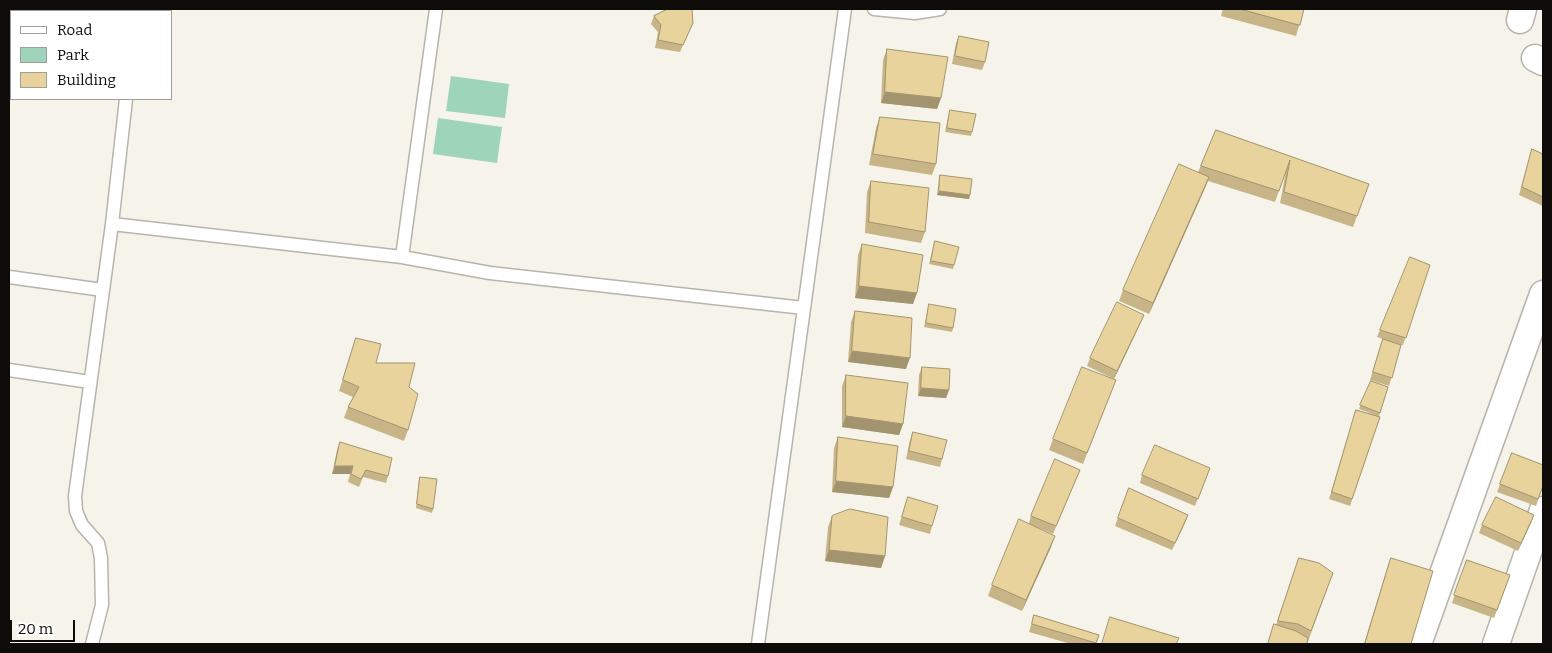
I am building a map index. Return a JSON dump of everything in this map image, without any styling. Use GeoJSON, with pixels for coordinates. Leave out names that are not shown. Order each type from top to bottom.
{"type":"FeatureCollection","features":[{"type":"Feature","properties":{"kind":"street"},"geometry":{"type":"LineString","coordinates":[[1418,644],[1543,294]]}},
{"type":"Feature","properties":{"kind":"street"},"geometry":{"type":"LineString","coordinates":[[1496,644],[1543,510]]}},
{"type":"Feature","properties":{"kind":"lane"},"geometry":{"type":"LineString","coordinates":[[402,257],[436,9]]}},
{"type":"Feature","properties":{"kind":"lane"},"geometry":{"type":"LineString","coordinates":[[758,644],[845,9]]}},
{"type":"Feature","properties":{"kind":"lane"},"geometry":{"type":"LineString","coordinates":[[874,9],[915,13],[940,9]]}},
{"type":"Feature","properties":{"kind":"lane"},"geometry":{"type":"LineString","coordinates":[[92,644],[102,605],[101,558],[98,543],[82,525],[76,511],[75,496],[112,224],[126,100]]}},
{"type":"Feature","properties":{"kind":"lane"},"geometry":{"type":"LineString","coordinates":[[112,224],[402,257],[490,273],[804,308]]}},
{"type":"Feature","properties":{"kind":"lane"},"geometry":{"type":"LineString","coordinates":[[9,277],[103,290]]}},
{"type":"Feature","properties":{"kind":"lane"},"geometry":{"type":"LineString","coordinates":[[9,370],[90,382]]}},
{"type":"Feature","properties":{"kind":"green space"},"geometry":{"type":"Polygon","coordinates":[[[451,76],[509,84],[505,118],[446,111],[451,76]]]}},
{"type":"Feature","properties":{"kind":"green space"},"geometry":{"type":"Polygon","coordinates":[[[438,118],[502,127],[497,163],[433,154],[438,118]]]}},
{"type":"Feature","properties":{"kind":"building"},"geometry":{"type":"Polygon","coordinates":[[[668,9],[692,9],[693,23],[683,45],[658,40],[661,25],[654,16],[668,9]]]}},
{"type":"Feature","properties":{"kind":"building"},"geometry":{"type":"Polygon","coordinates":[[[1240,9],[1304,9],[1300,25],[1240,9]]]}},
{"type":"Feature","properties":{"kind":"building"},"geometry":{"type":"Polygon","coordinates":[[[959,36],[989,42],[985,62],[955,56],[959,36]]]}},
{"type":"Feature","properties":{"kind":"building"},"geometry":{"type":"Polygon","coordinates":[[[887,49],[948,57],[941,98],[885,92],[887,49]]]}},
{"type":"Feature","properties":{"kind":"building"},"geometry":{"type":"Polygon","coordinates":[[[950,110],[976,114],[972,132],[947,128],[950,110]]]}},
{"type":"Feature","properties":{"kind":"building"},"geometry":{"type":"Polygon","coordinates":[[[880,117],[940,123],[936,164],[873,154],[880,117]]]}},
{"type":"Feature","properties":{"kind":"building"},"geometry":{"type":"Polygon","coordinates":[[[1216,130],[1369,184],[1357,216],[1284,192],[1290,160],[1279,191],[1201,166],[1216,130]]]}},
{"type":"Feature","properties":{"kind":"building"},"geometry":{"type":"Polygon","coordinates":[[[1532,149],[1543,154],[1543,197],[1522,187],[1532,149]]]}},
{"type":"Feature","properties":{"kind":"building"},"geometry":{"type":"Polygon","coordinates":[[[1179,164],[1209,177],[1153,303],[1123,290],[1179,164]]]}},
{"type":"Feature","properties":{"kind":"building"},"geometry":{"type":"Polygon","coordinates":[[[940,175],[972,179],[970,195],[939,191],[940,175]]]}},
{"type":"Feature","properties":{"kind":"building"},"geometry":{"type":"Polygon","coordinates":[[[871,181],[929,188],[925,232],[869,222],[871,181]]]}},
{"type":"Feature","properties":{"kind":"building"},"geometry":{"type":"Polygon","coordinates":[[[935,241],[959,247],[954,265],[931,261],[935,241]]]}},
{"type":"Feature","properties":{"kind":"building"},"geometry":{"type":"Polygon","coordinates":[[[862,244],[923,255],[917,293],[859,286],[862,244]]]}},
{"type":"Feature","properties":{"kind":"building"},"geometry":{"type":"Polygon","coordinates":[[[1410,257],[1430,265],[1406,338],[1380,330],[1410,257]]]}},
{"type":"Feature","properties":{"kind":"building"},"geometry":{"type":"Polygon","coordinates":[[[1117,302],[1144,315],[1117,371],[1090,358],[1117,302]]]}},
{"type":"Feature","properties":{"kind":"building"},"geometry":{"type":"Polygon","coordinates":[[[929,304],[956,309],[953,328],[926,323],[929,304]]]}},
{"type":"Feature","properties":{"kind":"building"},"geometry":{"type":"Polygon","coordinates":[[[855,311],[912,318],[910,358],[852,351],[855,311]]]}},
{"type":"Feature","properties":{"kind":"building"},"geometry":{"type":"Polygon","coordinates":[[[356,338],[381,344],[376,363],[415,363],[409,387],[418,394],[408,430],[348,407],[359,387],[343,380],[356,338]]]}},
{"type":"Feature","properties":{"kind":"building"},"geometry":{"type":"Polygon","coordinates":[[[1383,339],[1401,345],[1392,378],[1373,372],[1383,339]]]}},
{"type":"Feature","properties":{"kind":"building"},"geometry":{"type":"Polygon","coordinates":[[[922,367],[950,369],[949,390],[921,388],[922,367]]]}},
{"type":"Feature","properties":{"kind":"building"},"geometry":{"type":"Polygon","coordinates":[[[1082,367],[1116,380],[1087,453],[1053,439],[1082,367]]]}},
{"type":"Feature","properties":{"kind":"building"},"geometry":{"type":"Polygon","coordinates":[[[846,375],[908,383],[903,424],[846,416],[846,375]]]}},
{"type":"Feature","properties":{"kind":"building"},"geometry":{"type":"Polygon","coordinates":[[[1371,381],[1388,387],[1380,413],[1360,405],[1371,381]]]}},
{"type":"Feature","properties":{"kind":"building"},"geometry":{"type":"Polygon","coordinates":[[[1356,410],[1380,417],[1352,499],[1332,492],[1356,410]]]}},
{"type":"Feature","properties":{"kind":"building"},"geometry":{"type":"Polygon","coordinates":[[[913,432],[947,440],[942,459],[909,451],[913,432]]]}},
{"type":"Feature","properties":{"kind":"building"},"geometry":{"type":"Polygon","coordinates":[[[838,437],[898,446],[893,487],[836,481],[838,437]]]}},
{"type":"Feature","properties":{"kind":"building"},"geometry":{"type":"Polygon","coordinates":[[[340,442],[392,458],[388,476],[366,470],[361,479],[351,474],[353,466],[335,466],[340,442]]]}},
{"type":"Feature","properties":{"kind":"building"},"geometry":{"type":"Polygon","coordinates":[[[1155,445],[1210,468],[1198,499],[1142,475],[1155,445]]]}},
{"type":"Feature","properties":{"kind":"building"},"geometry":{"type":"Polygon","coordinates":[[[1512,453],[1543,465],[1543,486],[1538,499],[1500,484],[1512,453]]]}},
{"type":"Feature","properties":{"kind":"building"},"geometry":{"type":"Polygon","coordinates":[[[1055,459],[1080,470],[1056,526],[1031,516],[1055,459]]]}},
{"type":"Feature","properties":{"kind":"building"},"geometry":{"type":"Polygon","coordinates":[[[420,477],[437,479],[433,509],[417,504],[420,477]]]}},
{"type":"Feature","properties":{"kind":"building"},"geometry":{"type":"Polygon","coordinates":[[[1129,488],[1188,515],[1175,543],[1118,518],[1129,488]]]}},
{"type":"Feature","properties":{"kind":"building"},"geometry":{"type":"Polygon","coordinates":[[[908,497],[938,506],[932,526],[902,517],[908,497]]]}},
{"type":"Feature","properties":{"kind":"building"},"geometry":{"type":"Polygon","coordinates":[[[1496,497],[1534,515],[1521,543],[1482,525],[1496,497]]]}},
{"type":"Feature","properties":{"kind":"building"},"geometry":{"type":"Polygon","coordinates":[[[850,509],[888,517],[885,556],[829,550],[832,516],[850,509]]]}},
{"type":"Feature","properties":{"kind":"building"},"geometry":{"type":"Polygon","coordinates":[[[1019,519],[1055,536],[1026,600],[992,585],[1019,519]]]}},
{"type":"Feature","properties":{"kind":"building"},"geometry":{"type":"Polygon","coordinates":[[[1299,558],[1319,563],[1333,573],[1311,631],[1298,624],[1278,621],[1299,558]]]}},
{"type":"Feature","properties":{"kind":"building"},"geometry":{"type":"Polygon","coordinates":[[[1391,558],[1433,571],[1411,644],[1365,644],[1391,558]]]}},
{"type":"Feature","properties":{"kind":"building"},"geometry":{"type":"Polygon","coordinates":[[[1467,560],[1510,575],[1497,610],[1454,595],[1467,560]]]}},
{"type":"Feature","properties":{"kind":"building"},"geometry":{"type":"Polygon","coordinates":[[[1034,615],[1099,635],[1096,643],[1032,624],[1034,615]]]}},
{"type":"Feature","properties":{"kind":"building"},"geometry":{"type":"Polygon","coordinates":[[[1110,617],[1179,638],[1176,644],[1102,644],[1110,617]]]}},
{"type":"Feature","properties":{"kind":"building"},"geometry":{"type":"Polygon","coordinates":[[[1274,624],[1296,631],[1308,638],[1307,644],[1268,644],[1274,624]]]}}]}
